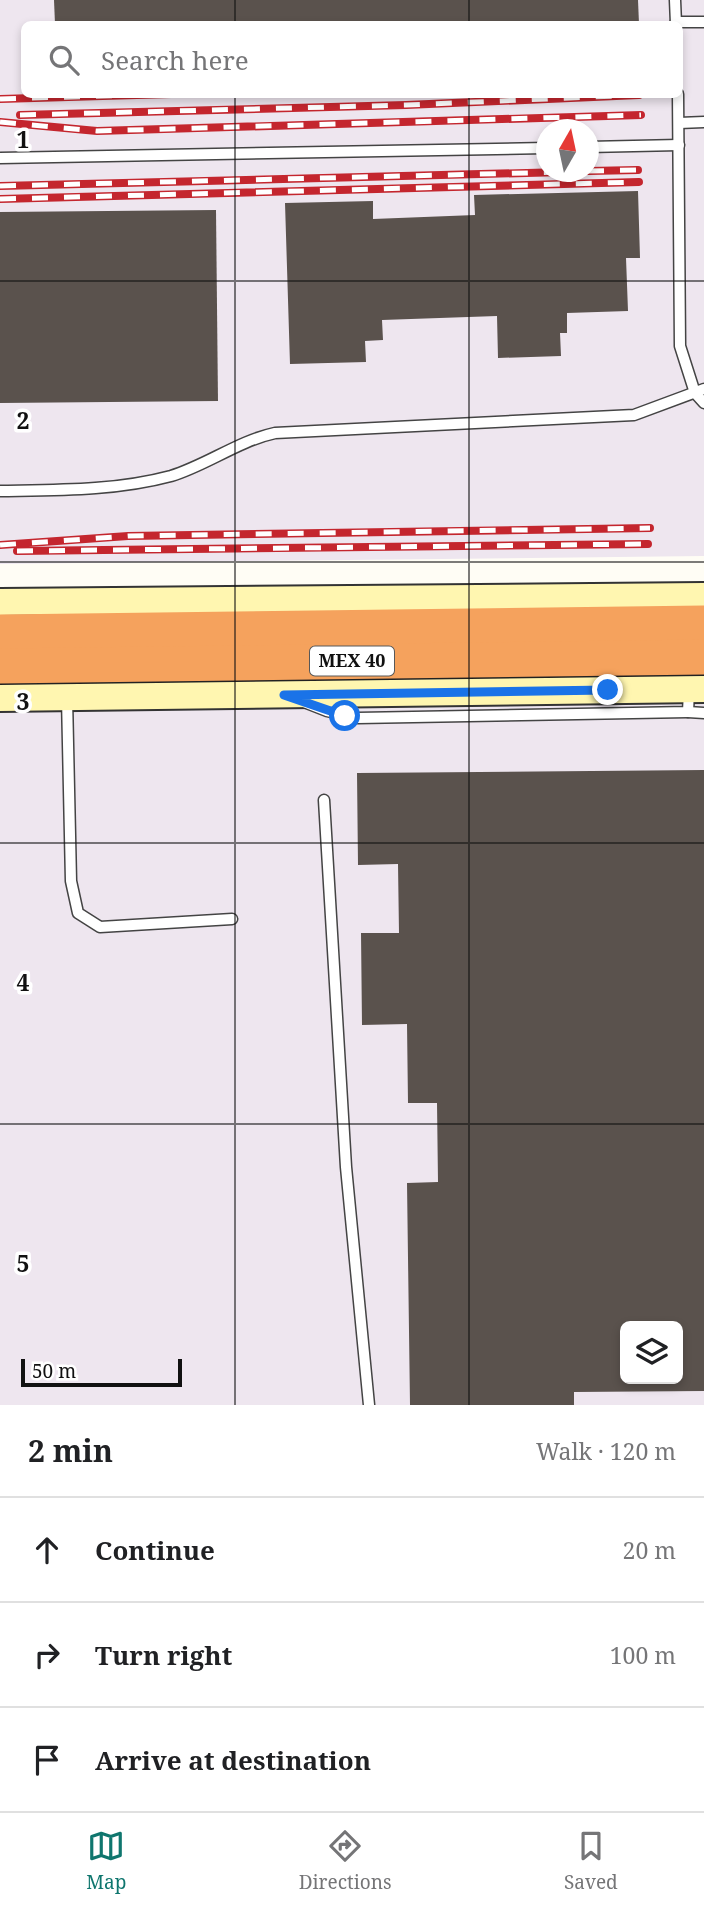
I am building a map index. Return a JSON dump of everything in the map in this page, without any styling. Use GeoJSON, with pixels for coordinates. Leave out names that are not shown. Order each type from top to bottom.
{"type":"FeatureCollection","features":[{"type":"Feature","properties":{"kind":"highway","name":"MEX 40"},"geometry":{"type":"LineString","coordinates":[[0,632],[704,623]]}},
{"type":"Feature","properties":{"kind":"highway","name":"MEX 40"},"geometry":{"type":"LineString","coordinates":[[0,666],[704,657]]}},
{"type":"Feature","properties":{"kind":"street"},"geometry":{"type":"LineString","coordinates":[[0,602],[704,596]]}},
{"type":"Feature","properties":{"kind":"street"},"geometry":{"type":"LineString","coordinates":[[0,698],[284,695],[694,697]]}},
{"type":"Feature","properties":{"kind":"lane"},"geometry":{"type":"LineString","coordinates":[[675,0],[676,21]]}},
{"type":"Feature","properties":{"kind":"lane"},"geometry":{"type":"LineString","coordinates":[[683,23],[704,22]]}},
{"type":"Feature","properties":{"kind":"lane"},"geometry":{"type":"LineString","coordinates":[[678,98],[680,346],[704,403]]}},
{"type":"Feature","properties":{"kind":"lane"},"geometry":{"type":"LineString","coordinates":[[679,123],[704,122]]}},
{"type":"Feature","properties":{"kind":"lane"},"geometry":{"type":"LineString","coordinates":[[599,147],[679,145]]}},
{"type":"Feature","properties":{"kind":"lane"},"geometry":{"type":"LineString","coordinates":[[0,158],[536,148]]}},
{"type":"Feature","properties":{"kind":"lane"},"geometry":{"type":"LineString","coordinates":[[0,491],[99,489],[172,475],[256,437],[275,433],[634,415],[699,391]]}},
{"type":"Feature","properties":{"kind":"lane"},"geometry":{"type":"LineString","coordinates":[[694,697],[704,713]]}},
{"type":"Feature","properties":{"kind":"lane"},"geometry":{"type":"LineString","coordinates":[[67,698],[71,881],[78,913],[100,927],[232,919]]}},
{"type":"Feature","properties":{"kind":"lane"},"geometry":{"type":"LineString","coordinates":[[324,800],[346,1167],[369,1405]]}},
{"type":"Feature","properties":{"kind":"shaded area"},"geometry":{"type":"Polygon","coordinates":[[[0,0],[704,0],[704,556],[0,564],[0,0]]]}},
{"type":"Feature","properties":{"kind":"shaded area"},"geometry":{"type":"Polygon","coordinates":[[[704,702],[704,1405],[0,1405],[0,712],[704,702]]]}},
{"type":"Feature","properties":{"kind":"building"},"geometry":{"type":"Polygon","coordinates":[[[54,0],[638,0],[639,21],[55,21],[54,0]]]}},
{"type":"Feature","properties":{"kind":"building"},"geometry":{"type":"Polygon","coordinates":[[[638,191],[640,258],[626,258],[628,311],[567,313],[567,333],[560,333],[561,356],[498,358],[497,316],[382,320],[383,340],[365,341],[366,362],[290,364],[285,203],[373,201],[373,219],[475,215],[474,195],[638,191]]]}},
{"type":"Feature","properties":{"kind":"building"},"geometry":{"type":"Polygon","coordinates":[[[216,210],[218,401],[0,403],[0,212],[216,210]]]}},
{"type":"Feature","properties":{"kind":"building"},"geometry":{"type":"Polygon","coordinates":[[[704,770],[704,1391],[574,1392],[574,1405],[410,1405],[407,1183],[438,1182],[437,1103],[408,1103],[407,1024],[362,1025],[361,933],[399,933],[398,864],[358,865],[357,773],[704,770]]]}},
{"type":"Feature","properties":{"kind":"railway"},"geometry":{"type":"LineString","coordinates":[[0,99],[34,98]]}},
{"type":"Feature","properties":{"kind":"railway"},"geometry":{"type":"LineString","coordinates":[[20,115],[569,98]]}},
{"type":"Feature","properties":{"kind":"railway"},"geometry":{"type":"LineString","coordinates":[[0,122],[97,131],[641,115]]}},
{"type":"Feature","properties":{"kind":"railway"},"geometry":{"type":"LineString","coordinates":[[599,171],[638,170]]}},
{"type":"Feature","properties":{"kind":"railway"},"geometry":{"type":"LineString","coordinates":[[0,186],[536,173]]}},
{"type":"Feature","properties":{"kind":"railway"},"geometry":{"type":"LineString","coordinates":[[0,199],[639,182]]}},
{"type":"Feature","properties":{"kind":"railway"},"geometry":{"type":"LineString","coordinates":[[0,545],[128,536],[650,528]]}},
{"type":"Feature","properties":{"kind":"railway"},"geometry":{"type":"LineString","coordinates":[[17,551],[648,544]]}},
{"type":"Feature","properties":{"kind":"route"},"geometry":{"type":"LineString","coordinates":[[345,716],[284,695],[608,690]]}}]}
